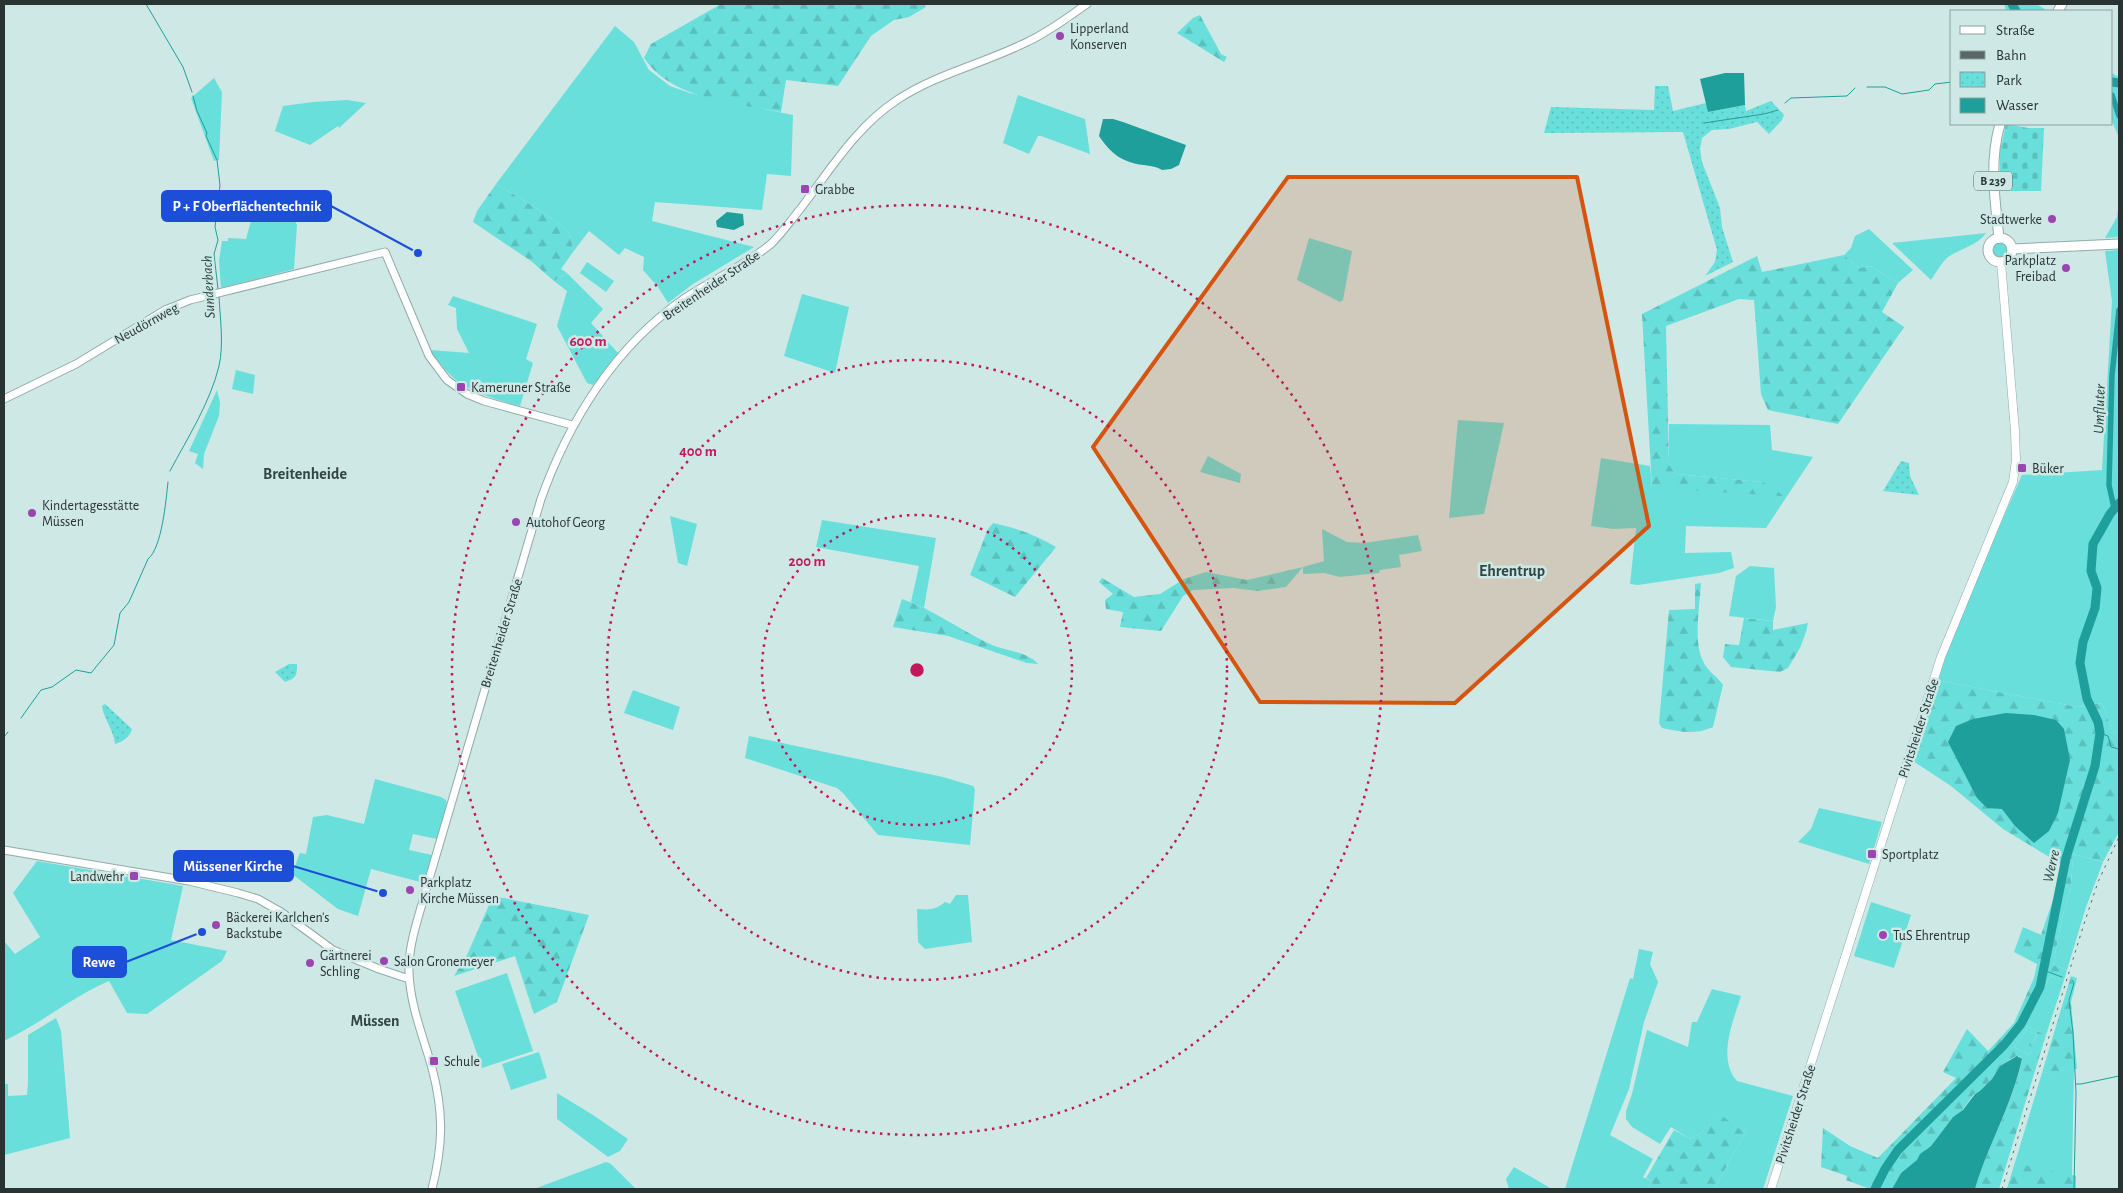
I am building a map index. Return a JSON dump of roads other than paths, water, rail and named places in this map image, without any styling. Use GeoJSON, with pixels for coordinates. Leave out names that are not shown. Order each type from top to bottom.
{"type":"FeatureCollection","features":[{"type":"Feature","properties":{"kind":"main road","name":"Pivitsheider Straße"},"geometry":{"type":"LineString","coordinates":[[1771,1189],[1940,657],[2013,482],[2016,460],[2015,431],[2000,262],[1993,260],[1988,250],[1992,241],[1999,238],[1993,178],[1994,154],[2000,125]]}},
{"type":"Feature","properties":{"kind":"main road"},"geometry":{"type":"LineString","coordinates":[[1999,238],[2009,242],[2012,249],[2009,258],[2000,262]]}},
{"type":"Feature","properties":{"kind":"main road"},"geometry":{"type":"LineString","coordinates":[[2012,249],[2119,244]]}},
{"type":"Feature","properties":{"kind":"street","name":"Breitenheider Straße"},"geometry":{"type":"LineString","coordinates":[[432,1189],[440,1160],[442,1126],[437,1090],[414,1006],[409,979],[409,962],[414,932],[541,499],[559,451],[572,425],[594,391],[647,329],[684,300],[772,243],[859,134],[881,112],[925,85],[1030,41],[1087,4]]}},
{"type":"Feature","properties":{"kind":"street","name":"Neudörnweg"},"geometry":{"type":"LineString","coordinates":[[4,399],[76,364],[165,310],[190,300],[385,252],[429,356],[447,380],[466,394],[484,401],[572,425]]}},
{"type":"Feature","properties":{"kind":"street"},"geometry":{"type":"LineString","coordinates":[[4,850],[189,881],[258,899],[281,912],[333,950],[379,970],[409,979]]}},
{"type":"Feature","properties":{"kind":"water"},"geometry":{"type":"Polygon","coordinates":[[[1725,73],[1744,73],[1745,105],[1708,112],[1700,79],[1725,73]]]}},
{"type":"Feature","properties":{"kind":"water"},"geometry":{"type":"Polygon","coordinates":[[[1103,119],[1123,122],[1186,145],[1179,165],[1171,169],[1162,170],[1129,162],[1118,156],[1108,148],[1099,136],[1103,119]]]}},
{"type":"Feature","properties":{"kind":"water"},"geometry":{"type":"Polygon","coordinates":[[[727,212],[743,214],[744,225],[734,230],[717,227],[716,221],[727,212]]]}},
{"type":"Feature","properties":{"kind":"water"},"geometry":{"type":"Polygon","coordinates":[[[2006,713],[2034,715],[2056,720],[2064,729],[2070,760],[2058,813],[2049,831],[2034,843],[2015,826],[2002,809],[1987,808],[1977,798],[1948,742],[1956,726],[1973,719],[2006,713]]]}},
{"type":"Feature","properties":{"kind":"water"},"geometry":{"type":"Polygon","coordinates":[[[2017,1056],[2022,1059],[2018,1076],[1975,1189],[1892,1189],[1901,1173],[1931,1146],[1953,1117],[1963,1110],[1975,1094],[1992,1079],[2000,1066],[2017,1056]]]}},
{"type":"Feature","properties":{"kind":"waterway","name":"Sunderbach"},"geometry":{"type":"LineString","coordinates":[[146,4],[183,67],[192,92]]}},
{"type":"Feature","properties":{"kind":"waterway","name":"Werre"},"geometry":{"type":"LineString","coordinates":[[2012,4],[2015,10]]}},
{"type":"Feature","properties":{"kind":"waterway"},"geometry":{"type":"LineString","coordinates":[[1867,87],[1885,87],[1902,94],[1929,90],[1935,84],[1950,82]]}},
{"type":"Feature","properties":{"kind":"waterway","name":"Werre"},"geometry":{"type":"LineString","coordinates":[[2113,82],[2119,83]]}},
{"type":"Feature","properties":{"kind":"waterway"},"geometry":{"type":"LineString","coordinates":[[1785,103],[1791,98],[1847,96],[1855,88]]}},
{"type":"Feature","properties":{"kind":"waterway","name":"Sunderbach"},"geometry":{"type":"LineString","coordinates":[[193,96],[197,111],[207,133],[206,136],[217,160],[220,185],[215,227],[218,240],[214,254],[218,289]]}},
{"type":"Feature","properties":{"kind":"waterway","name":"Umfluter"},"geometry":{"type":"LineString","coordinates":[[2113,98],[2119,116]]}},
{"type":"Feature","properties":{"kind":"waterway"},"geometry":{"type":"LineString","coordinates":[[1704,123],[1764,114],[1778,110]]}},
{"type":"Feature","properties":{"kind":"waterway","name":"Sunderbach"},"geometry":{"type":"LineString","coordinates":[[170,471],[204,407],[219,366],[221,340],[219,296]]}},
{"type":"Feature","properties":{"kind":"waterway","name":"Umfluter"},"geometry":{"type":"LineString","coordinates":[[2114,508],[2109,485],[2112,375],[2119,310]]}},
{"type":"Feature","properties":{"kind":"waterway","name":"Sunderbach"},"geometry":{"type":"LineString","coordinates":[[21,718],[41,690],[52,687],[76,670],[91,673],[114,645],[120,613],[129,602],[148,559],[157,545],[168,482]]}},
{"type":"Feature","properties":{"kind":"waterway","name":"Werre"},"geometry":{"type":"LineString","coordinates":[[1875,1189],[1885,1169],[1898,1150],[2004,1045],[2021,1024],[2040,987],[2066,858],[2095,766],[2100,733],[2098,722],[2087,699],[2080,663],[2083,642],[2095,608],[2097,588],[2091,571],[2093,544],[2110,514],[2119,503]]}},
{"type":"Feature","properties":{"kind":"waterway","name":"Sunderbach"},"geometry":{"type":"LineString","coordinates":[[4,737],[8,732]]}},
{"type":"Feature","properties":{"kind":"waterway"},"geometry":{"type":"LineString","coordinates":[[2100,733],[2108,736],[2111,747],[2119,749]]}},
{"type":"Feature","properties":{"kind":"waterway"},"geometry":{"type":"LineString","coordinates":[[2043,970],[2062,977]]}},
{"type":"Feature","properties":{"kind":"waterway"},"geometry":{"type":"LineString","coordinates":[[2072,980],[2074,983],[2069,1000],[2073,1033],[2076,1093],[2074,1189]]}},
{"type":"Feature","properties":{"kind":"waterway"},"geometry":{"type":"LineString","coordinates":[[2076,1084],[2119,1076]]}},
{"type":"Feature","properties":{"kind":"railway"},"geometry":{"type":"LineString","coordinates":[[2002,1189],[2083,927],[2098,882],[2119,837]]}},
{"type":"Feature","properties":{"kind":"place","name":"Lipperland Konserven"},"geometry":{"type":"Point","coordinates":[1060,36]}},
{"type":"Feature","properties":{"kind":"place","name":"Grabbe"},"geometry":{"type":"Point","coordinates":[805,189]}},
{"type":"Feature","properties":{"kind":"place","name":"Stadtwerke"},"geometry":{"type":"Point","coordinates":[2052,219]}},
{"type":"Feature","properties":{"kind":"place","name":"P + F Oberflächentechnik"},"geometry":{"type":"Point","coordinates":[418,253]}},
{"type":"Feature","properties":{"kind":"place","name":"Parkplatz Freibad"},"geometry":{"type":"Point","coordinates":[2066,268]}},
{"type":"Feature","properties":{"kind":"place","name":"Kameruner Straße"},"geometry":{"type":"Point","coordinates":[461,387]}},
{"type":"Feature","properties":{"kind":"place","name":"Büker"},"geometry":{"type":"Point","coordinates":[2022,468]}},
{"type":"Feature","properties":{"kind":"place","name":"Kindertagesstätte Müssen"},"geometry":{"type":"Point","coordinates":[32,513]}},
{"type":"Feature","properties":{"kind":"place","name":"Autohof Georg"},"geometry":{"type":"Point","coordinates":[516,522]}},
{"type":"Feature","properties":{"kind":"place","name":"Sportplatz"},"geometry":{"type":"Point","coordinates":[1872,854]}},
{"type":"Feature","properties":{"kind":"place","name":"Landwehr"},"geometry":{"type":"Point","coordinates":[134,876]}},
{"type":"Feature","properties":{"kind":"place","name":"Parkplatz Kirche Müssen"},"geometry":{"type":"Point","coordinates":[410,890]}},
{"type":"Feature","properties":{"kind":"place","name":"Müssener Kirche"},"geometry":{"type":"Point","coordinates":[383,893]}},
{"type":"Feature","properties":{"kind":"place","name":"Bäckerei Karlchen's Backstube"},"geometry":{"type":"Point","coordinates":[216,925]}},
{"type":"Feature","properties":{"kind":"place","name":"Rewe"},"geometry":{"type":"Point","coordinates":[202,932]}},
{"type":"Feature","properties":{"kind":"place","name":"TuS Ehrentrup"},"geometry":{"type":"Point","coordinates":[1883,935]}},
{"type":"Feature","properties":{"kind":"place","name":"Salon Gronemeyer"},"geometry":{"type":"Point","coordinates":[384,961]}},
{"type":"Feature","properties":{"kind":"place","name":"Gärtnerei Schling"},"geometry":{"type":"Point","coordinates":[310,963]}},
{"type":"Feature","properties":{"kind":"place","name":"Schule"},"geometry":{"type":"Point","coordinates":[434,1061]}},
{"type":"Feature","properties":{"kind":"district","name":"Breitenheide"},"geometry":{"type":"Point","coordinates":[305,473]}},
{"type":"Feature","properties":{"kind":"district","name":"Ehrentrup"},"geometry":{"type":"Point","coordinates":[1512,570]}},
{"type":"Feature","properties":{"kind":"district","name":"Müssen"},"geometry":{"type":"Point","coordinates":[375,1020]}}]}
